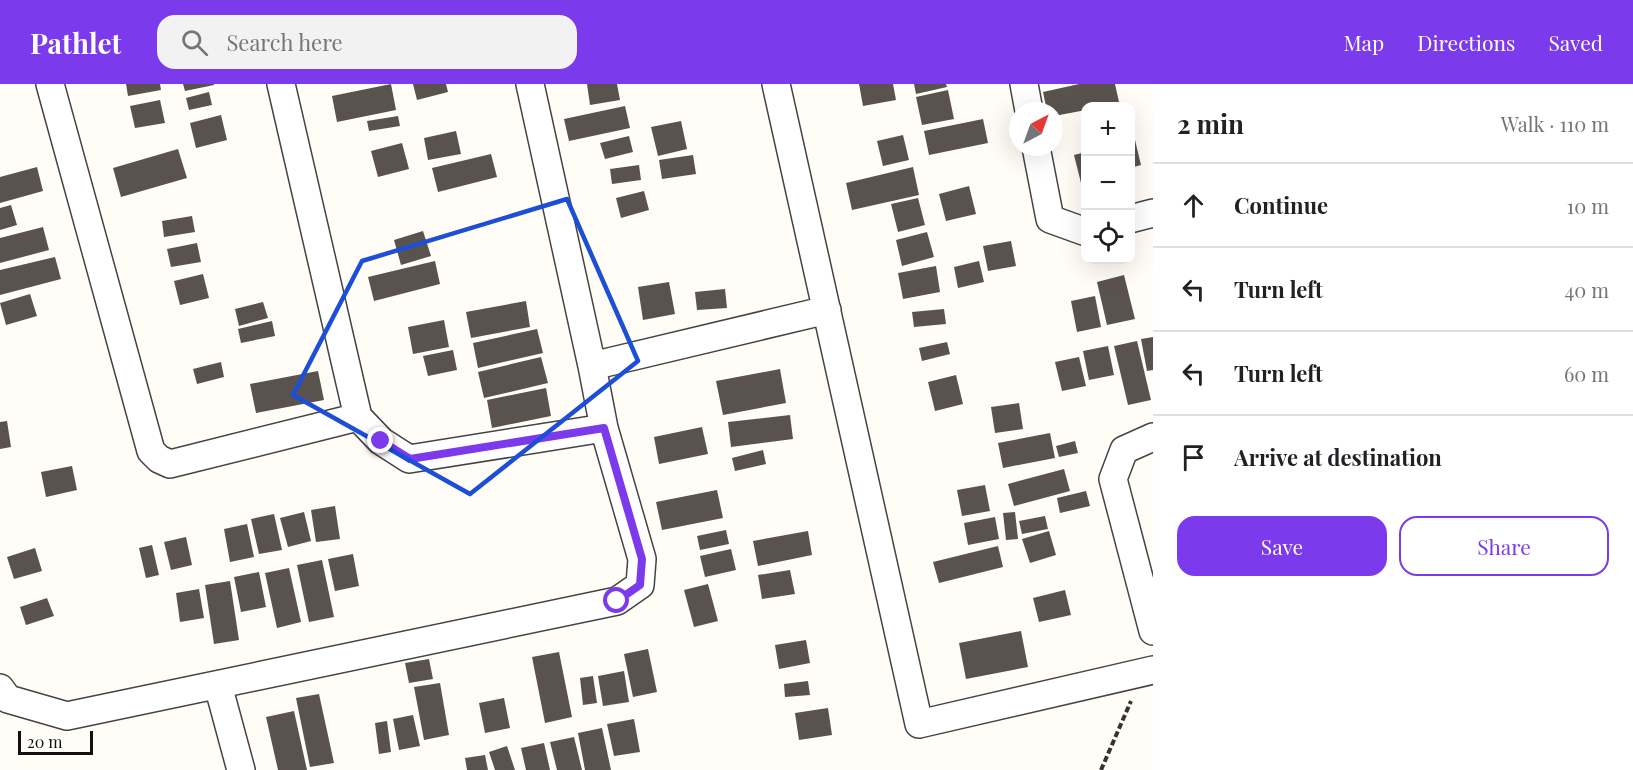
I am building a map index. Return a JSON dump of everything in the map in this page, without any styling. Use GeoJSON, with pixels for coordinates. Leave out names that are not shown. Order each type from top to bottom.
{"type":"FeatureCollection","features":[{"type":"Feature","properties":{"kind":"street"},"geometry":{"type":"LineString","coordinates":[[50,84],[151,451],[159,459],[170,464],[358,417]]}},
{"type":"Feature","properties":{"kind":"street"},"geometry":{"type":"LineString","coordinates":[[281,84],[358,417],[381,441],[410,459],[604,428]]}},
{"type":"Feature","properties":{"kind":"street"},"geometry":{"type":"LineString","coordinates":[[0,688],[8,699],[68,716],[617,601],[640,585],[642,559],[604,428],[530,84]]}},
{"type":"Feature","properties":{"kind":"street"},"geometry":{"type":"LineString","coordinates":[[776,84],[919,724],[1148,671]]}},
{"type":"Feature","properties":{"kind":"street"},"geometry":{"type":"LineString","coordinates":[[1024,84],[1027,102]]}},
{"type":"Feature","properties":{"kind":"street"},"geometry":{"type":"LineString","coordinates":[[1038,156],[1050,219],[1081,230]]}},
{"type":"Feature","properties":{"kind":"street"},"geometry":{"type":"LineString","coordinates":[[1135,218],[1153,213]]}},
{"type":"Feature","properties":{"kind":"street"},"geometry":{"type":"LineString","coordinates":[[592,366],[827,310]]}},
{"type":"Feature","properties":{"kind":"street"},"geometry":{"type":"LineString","coordinates":[[1153,437],[1124,450],[1113,479],[1153,631]]}},
{"type":"Feature","properties":{"kind":"street"},"geometry":{"type":"LineString","coordinates":[[218,685],[241,770]]}},
{"type":"Feature","properties":{"kind":"path"},"geometry":{"type":"LineString","coordinates":[[1101,770],[1148,671]]}},
{"type":"Feature","properties":{"kind":"highlighted area"},"geometry":{"type":"Polygon","coordinates":[[[567,199],[638,361],[470,494],[293,395],[362,261],[567,199]]]}},
{"type":"Feature","properties":{"kind":"building"},"geometry":{"type":"Polygon","coordinates":[[[126,84],[160,84],[161,90],[128,96],[126,84]]]}},
{"type":"Feature","properties":{"kind":"building"},"geometry":{"type":"Polygon","coordinates":[[[183,84],[214,84],[214,85],[185,91],[183,84]]]}},
{"type":"Feature","properties":{"kind":"building"},"geometry":{"type":"Polygon","coordinates":[[[391,84],[396,110],[337,122],[332,96],[391,84]]]}},
{"type":"Feature","properties":{"kind":"building"},"geometry":{"type":"Polygon","coordinates":[[[413,84],[446,84],[448,92],[417,100],[413,84]]]}},
{"type":"Feature","properties":{"kind":"building"},"geometry":{"type":"Polygon","coordinates":[[[587,84],[617,84],[620,100],[590,105],[587,84]]]}},
{"type":"Feature","properties":{"kind":"building"},"geometry":{"type":"Polygon","coordinates":[[[859,84],[893,84],[896,100],[863,106],[859,84]]]}},
{"type":"Feature","properties":{"kind":"building"},"geometry":{"type":"Polygon","coordinates":[[[914,84],[946,84],[947,87],[916,94],[914,84]]]}},
{"type":"Feature","properties":{"kind":"building"},"geometry":{"type":"Polygon","coordinates":[[[1079,84],[1115,84],[1119,102],[1081,102],[1081,111],[1063,114],[1063,102],[1045,102],[1043,92],[1079,84]]]}},
{"type":"Feature","properties":{"kind":"building"},"geometry":{"type":"Polygon","coordinates":[[[948,90],[954,119],[922,125],[916,97],[948,90]]]}},
{"type":"Feature","properties":{"kind":"building"},"geometry":{"type":"Polygon","coordinates":[[[209,92],[212,105],[189,110],[186,98],[209,92]]]}},
{"type":"Feature","properties":{"kind":"building"},"geometry":{"type":"Polygon","coordinates":[[[160,100],[165,123],[135,128],[130,106],[160,100]]]}},
{"type":"Feature","properties":{"kind":"building"},"geometry":{"type":"Polygon","coordinates":[[[625,106],[630,128],[569,141],[564,119],[625,106]]]}},
{"type":"Feature","properties":{"kind":"building"},"geometry":{"type":"Polygon","coordinates":[[[221,115],[227,140],[196,148],[190,123],[221,115]]]}},
{"type":"Feature","properties":{"kind":"building"},"geometry":{"type":"Polygon","coordinates":[[[398,116],[400,126],[369,131],[367,121],[398,116]]]}},
{"type":"Feature","properties":{"kind":"building"},"geometry":{"type":"Polygon","coordinates":[[[983,119],[988,143],[929,155],[924,131],[983,119]]]}},
{"type":"Feature","properties":{"kind":"building"},"geometry":{"type":"Polygon","coordinates":[[[681,121],[687,149],[658,156],[651,127],[681,121]]]}},
{"type":"Feature","properties":{"kind":"building"},"geometry":{"type":"Polygon","coordinates":[[[456,131],[461,154],[428,160],[424,138],[456,131]]]}},
{"type":"Feature","properties":{"kind":"building"},"geometry":{"type":"Polygon","coordinates":[[[903,135],[909,160],[883,166],[877,141],[903,135]]]}},
{"type":"Feature","properties":{"kind":"building"},"geometry":{"type":"Polygon","coordinates":[[[629,136],[633,152],[605,159],[600,143],[629,136]]]}},
{"type":"Feature","properties":{"kind":"building"},"geometry":{"type":"Polygon","coordinates":[[[1135,140],[1141,165],[1135,167],[1135,140]]]}},
{"type":"Feature","properties":{"kind":"building"},"geometry":{"type":"Polygon","coordinates":[[[402,143],[409,169],[378,177],[371,151],[402,143]]]}},
{"type":"Feature","properties":{"kind":"building"},"geometry":{"type":"Polygon","coordinates":[[[178,149],[187,178],[121,197],[113,168],[178,149]]]}},
{"type":"Feature","properties":{"kind":"building"},"geometry":{"type":"Polygon","coordinates":[[[1081,153],[1081,183],[1074,155],[1081,153]]]}},
{"type":"Feature","properties":{"kind":"building"},"geometry":{"type":"Polygon","coordinates":[[[491,154],[497,177],[438,192],[432,168],[491,154]]]}},
{"type":"Feature","properties":{"kind":"building"},"geometry":{"type":"Polygon","coordinates":[[[693,155],[696,174],[662,179],[659,160],[693,155]]]}},
{"type":"Feature","properties":{"kind":"building"},"geometry":{"type":"Polygon","coordinates":[[[639,165],[641,180],[612,184],[610,169],[639,165]]]}},
{"type":"Feature","properties":{"kind":"building"},"geometry":{"type":"Polygon","coordinates":[[[37,167],[43,191],[0,203],[0,177],[37,167]]]}},
{"type":"Feature","properties":{"kind":"building"},"geometry":{"type":"Polygon","coordinates":[[[913,167],[919,195],[852,210],[846,183],[913,167]]]}},
{"type":"Feature","properties":{"kind":"building"},"geometry":{"type":"Polygon","coordinates":[[[969,186],[976,214],[946,221],[939,194],[969,186]]]}},
{"type":"Feature","properties":{"kind":"building"},"geometry":{"type":"Polygon","coordinates":[[[644,191],[649,210],[621,218],[616,198],[644,191]]]}},
{"type":"Feature","properties":{"kind":"building"},"geometry":{"type":"Polygon","coordinates":[[[918,198],[925,225],[898,232],[891,204],[918,198]]]}},
{"type":"Feature","properties":{"kind":"building"},"geometry":{"type":"Polygon","coordinates":[[[11,205],[17,225],[0,230],[0,208],[11,205]]]}},
{"type":"Feature","properties":{"kind":"building"},"geometry":{"type":"Polygon","coordinates":[[[192,216],[195,232],[164,237],[162,221],[192,216]]]}},
{"type":"Feature","properties":{"kind":"building"},"geometry":{"type":"Polygon","coordinates":[[[43,227],[49,250],[0,263],[0,238],[43,227]]]}},
{"type":"Feature","properties":{"kind":"building"},"geometry":{"type":"Polygon","coordinates":[[[423,231],[431,256],[401,265],[394,240],[423,231]]]}},
{"type":"Feature","properties":{"kind":"building"},"geometry":{"type":"Polygon","coordinates":[[[927,232],[934,257],[902,266],[896,240],[927,232]]]}},
{"type":"Feature","properties":{"kind":"building"},"geometry":{"type":"Polygon","coordinates":[[[1011,241],[1016,266],[988,271],[983,246],[1011,241]]]}},
{"type":"Feature","properties":{"kind":"building"},"geometry":{"type":"Polygon","coordinates":[[[197,243],[201,262],[171,267],[167,249],[197,243]]]}},
{"type":"Feature","properties":{"kind":"building"},"geometry":{"type":"Polygon","coordinates":[[[55,257],[61,279],[0,295],[0,270],[55,257]]]}},
{"type":"Feature","properties":{"kind":"building"},"geometry":{"type":"Polygon","coordinates":[[[435,261],[440,284],[374,301],[368,277],[435,261]]]}},
{"type":"Feature","properties":{"kind":"building"},"geometry":{"type":"Polygon","coordinates":[[[979,261],[984,282],[958,288],[954,267],[979,261]]]}},
{"type":"Feature","properties":{"kind":"building"},"geometry":{"type":"Polygon","coordinates":[[[936,266],[940,292],[903,299],[898,273],[936,266]]]}},
{"type":"Feature","properties":{"kind":"building"},"geometry":{"type":"Polygon","coordinates":[[[203,274],[209,298],[180,305],[174,281],[203,274]]]}},
{"type":"Feature","properties":{"kind":"building"},"geometry":{"type":"Polygon","coordinates":[[[1124,275],[1135,319],[1107,325],[1097,282],[1124,275]]]}},
{"type":"Feature","properties":{"kind":"building"},"geometry":{"type":"Polygon","coordinates":[[[669,282],[675,314],[643,320],[638,287],[669,282]]]}},
{"type":"Feature","properties":{"kind":"building"},"geometry":{"type":"Polygon","coordinates":[[[725,289],[727,308],[697,310],[695,292],[725,289]]]}},
{"type":"Feature","properties":{"kind":"building"},"geometry":{"type":"Polygon","coordinates":[[[30,294],[37,316],[6,325],[0,303],[30,294]]]}},
{"type":"Feature","properties":{"kind":"building"},"geometry":{"type":"Polygon","coordinates":[[[1095,296],[1101,327],[1077,332],[1071,301],[1095,296]]]}},
{"type":"Feature","properties":{"kind":"building"},"geometry":{"type":"Polygon","coordinates":[[[526,301],[530,327],[471,338],[466,312],[526,301]]]}},
{"type":"Feature","properties":{"kind":"building"},"geometry":{"type":"Polygon","coordinates":[[[263,302],[268,318],[239,326],[235,309],[263,302]]]}},
{"type":"Feature","properties":{"kind":"building"},"geometry":{"type":"Polygon","coordinates":[[[944,309],[946,324],[914,327],[912,312],[944,309]]]}},
{"type":"Feature","properties":{"kind":"building"},"geometry":{"type":"Polygon","coordinates":[[[444,320],[449,347],[413,354],[408,327],[444,320]]]}},
{"type":"Feature","properties":{"kind":"building"},"geometry":{"type":"Polygon","coordinates":[[[272,321],[275,336],[241,343],[238,329],[272,321]]]}},
{"type":"Feature","properties":{"kind":"building"},"geometry":{"type":"Polygon","coordinates":[[[537,329],[543,353],[478,368],[473,343],[537,329]]]}},
{"type":"Feature","properties":{"kind":"building"},"geometry":{"type":"Polygon","coordinates":[[[1153,337],[1153,370],[1147,371],[1141,339],[1153,337]]]}},
{"type":"Feature","properties":{"kind":"building"},"geometry":{"type":"Polygon","coordinates":[[[1137,341],[1151,400],[1128,405],[1114,346],[1137,341]]]}},
{"type":"Feature","properties":{"kind":"building"},"geometry":{"type":"Polygon","coordinates":[[[947,342],[950,354],[922,361],[919,348],[947,342]]]}},
{"type":"Feature","properties":{"kind":"building"},"geometry":{"type":"Polygon","coordinates":[[[1108,346],[1114,375],[1089,380],[1083,351],[1108,346]]]}},
{"type":"Feature","properties":{"kind":"building"},"geometry":{"type":"Polygon","coordinates":[[[453,350],[457,370],[428,376],[423,356],[453,350]]]}},
{"type":"Feature","properties":{"kind":"building"},"geometry":{"type":"Polygon","coordinates":[[[541,357],[548,383],[484,398],[478,372],[541,357]]]}},
{"type":"Feature","properties":{"kind":"building"},"geometry":{"type":"Polygon","coordinates":[[[1079,357],[1086,386],[1062,391],[1055,362],[1079,357]]]}},
{"type":"Feature","properties":{"kind":"building"},"geometry":{"type":"Polygon","coordinates":[[[221,362],[224,377],[197,384],[193,369],[221,362]]]}},
{"type":"Feature","properties":{"kind":"building"},"geometry":{"type":"Polygon","coordinates":[[[780,369],[786,403],[723,415],[716,381],[780,369]]]}},
{"type":"Feature","properties":{"kind":"building"},"geometry":{"type":"Polygon","coordinates":[[[318,371],[324,400],[256,413],[250,384],[318,371]]]}},
{"type":"Feature","properties":{"kind":"building"},"geometry":{"type":"Polygon","coordinates":[[[956,375],[963,404],[935,411],[928,382],[956,375]]]}},
{"type":"Feature","properties":{"kind":"building"},"geometry":{"type":"Polygon","coordinates":[[[546,388],[551,416],[492,428],[487,400],[546,388]]]}},
{"type":"Feature","properties":{"kind":"building"},"geometry":{"type":"Polygon","coordinates":[[[1019,403],[1023,429],[995,433],[991,407],[1019,403]]]}},
{"type":"Feature","properties":{"kind":"building"},"geometry":{"type":"Polygon","coordinates":[[[790,415],[793,439],[731,447],[728,422],[790,415]]]}},
{"type":"Feature","properties":{"kind":"building"},"geometry":{"type":"Polygon","coordinates":[[[7,421],[11,447],[0,449],[0,422],[7,421]]]}},
{"type":"Feature","properties":{"kind":"building"},"geometry":{"type":"Polygon","coordinates":[[[702,427],[708,454],[659,464],[654,437],[702,427]]]}},
{"type":"Feature","properties":{"kind":"building"},"geometry":{"type":"Polygon","coordinates":[[[1050,433],[1055,458],[1003,468],[998,443],[1050,433]]]}},
{"type":"Feature","properties":{"kind":"building"},"geometry":{"type":"Polygon","coordinates":[[[1075,441],[1078,453],[1059,457],[1056,446],[1075,441]]]}},
{"type":"Feature","properties":{"kind":"building"},"geometry":{"type":"Polygon","coordinates":[[[763,450],[766,464],[735,471],[732,458],[763,450]]]}},
{"type":"Feature","properties":{"kind":"building"},"geometry":{"type":"Polygon","coordinates":[[[72,466],[77,490],[46,497],[41,472],[72,466]]]}},
{"type":"Feature","properties":{"kind":"building"},"geometry":{"type":"Polygon","coordinates":[[[1064,469],[1070,491],[1014,506],[1008,484],[1064,469]]]}},
{"type":"Feature","properties":{"kind":"building"},"geometry":{"type":"Polygon","coordinates":[[[985,485],[990,511],[962,516],[957,490],[985,485]]]}},
{"type":"Feature","properties":{"kind":"building"},"geometry":{"type":"Polygon","coordinates":[[[717,490],[723,518],[662,530],[656,502],[717,490]]]}},
{"type":"Feature","properties":{"kind":"building"},"geometry":{"type":"Polygon","coordinates":[[[1086,491],[1090,506],[1060,513],[1057,498],[1086,491]]]}},
{"type":"Feature","properties":{"kind":"building"},"geometry":{"type":"Polygon","coordinates":[[[335,506],[340,539],[316,542],[311,510],[335,506]]]}},
{"type":"Feature","properties":{"kind":"building"},"geometry":{"type":"Polygon","coordinates":[[[304,512],[311,541],[288,547],[280,518],[304,512]]]}},
{"type":"Feature","properties":{"kind":"building"},"geometry":{"type":"Polygon","coordinates":[[[1015,512],[1018,539],[1006,540],[1003,513],[1015,512]]]}},
{"type":"Feature","properties":{"kind":"building"},"geometry":{"type":"Polygon","coordinates":[[[274,514],[282,550],[259,554],[251,519],[274,514]]]}},
{"type":"Feature","properties":{"kind":"building"},"geometry":{"type":"Polygon","coordinates":[[[1045,516],[1048,529],[1022,534],[1019,521],[1045,516]]]}},
{"type":"Feature","properties":{"kind":"building"},"geometry":{"type":"Polygon","coordinates":[[[995,517],[999,539],[968,545],[964,523],[995,517]]]}},
{"type":"Feature","properties":{"kind":"building"},"geometry":{"type":"Polygon","coordinates":[[[247,524],[254,557],[230,562],[224,529],[247,524]]]}},
{"type":"Feature","properties":{"kind":"building"},"geometry":{"type":"Polygon","coordinates":[[[726,530],[729,544],[700,550],[697,536],[726,530]]]}},
{"type":"Feature","properties":{"kind":"building"},"geometry":{"type":"Polygon","coordinates":[[[808,531],[812,555],[758,566],[753,541],[808,531]]]}},
{"type":"Feature","properties":{"kind":"building"},"geometry":{"type":"Polygon","coordinates":[[[1049,531],[1056,555],[1030,563],[1022,539],[1049,531]]]}},
{"type":"Feature","properties":{"kind":"building"},"geometry":{"type":"Polygon","coordinates":[[[186,537],[192,565],[171,570],[164,542],[186,537]]]}},
{"type":"Feature","properties":{"kind":"building"},"geometry":{"type":"Polygon","coordinates":[[[152,545],[159,575],[146,578],[139,548],[152,545]]]}},
{"type":"Feature","properties":{"kind":"building"},"geometry":{"type":"Polygon","coordinates":[[[998,546],[1003,567],[939,583],[933,562],[998,546]]]}},
{"type":"Feature","properties":{"kind":"building"},"geometry":{"type":"Polygon","coordinates":[[[35,548],[42,571],[14,579],[7,557],[35,548]]]}},
{"type":"Feature","properties":{"kind":"building"},"geometry":{"type":"Polygon","coordinates":[[[731,549],[736,570],[705,577],[700,556],[731,549]]]}},
{"type":"Feature","properties":{"kind":"building"},"geometry":{"type":"Polygon","coordinates":[[[353,554],[359,586],[335,591],[328,559],[353,554]]]}},
{"type":"Feature","properties":{"kind":"building"},"geometry":{"type":"Polygon","coordinates":[[[322,560],[334,617],[309,622],[297,565],[322,560]]]}},
{"type":"Feature","properties":{"kind":"building"},"geometry":{"type":"Polygon","coordinates":[[[289,568],[301,622],[277,628],[265,573],[289,568]]]}},
{"type":"Feature","properties":{"kind":"building"},"geometry":{"type":"Polygon","coordinates":[[[790,570],[795,594],[762,599],[758,575],[790,570]]]}},
{"type":"Feature","properties":{"kind":"building"},"geometry":{"type":"Polygon","coordinates":[[[259,572],[266,607],[241,612],[234,577],[259,572]]]}},
{"type":"Feature","properties":{"kind":"building"},"geometry":{"type":"Polygon","coordinates":[[[230,581],[239,640],[214,644],[205,585],[230,581]]]}},
{"type":"Feature","properties":{"kind":"building"},"geometry":{"type":"Polygon","coordinates":[[[708,584],[718,621],[694,627],[684,590],[708,584]]]}},
{"type":"Feature","properties":{"kind":"building"},"geometry":{"type":"Polygon","coordinates":[[[199,589],[204,618],[180,622],[176,593],[199,589]]]}},
{"type":"Feature","properties":{"kind":"building"},"geometry":{"type":"Polygon","coordinates":[[[1065,590],[1071,615],[1039,622],[1033,598],[1065,590]]]}},
{"type":"Feature","properties":{"kind":"building"},"geometry":{"type":"Polygon","coordinates":[[[47,598],[54,616],[26,625],[20,607],[47,598]]]}},
{"type":"Feature","properties":{"kind":"building"},"geometry":{"type":"Polygon","coordinates":[[[1021,631],[1028,667],[966,679],[959,643],[1021,631]]]}},
{"type":"Feature","properties":{"kind":"building"},"geometry":{"type":"Polygon","coordinates":[[[806,640],[810,663],[779,669],[775,645],[806,640]]]}},
{"type":"Feature","properties":{"kind":"building"},"geometry":{"type":"Polygon","coordinates":[[[648,649],[657,692],[633,697],[624,654],[648,649]]]}},
{"type":"Feature","properties":{"kind":"building"},"geometry":{"type":"Polygon","coordinates":[[[559,652],[572,717],[545,723],[532,657],[559,652]]]}},
{"type":"Feature","properties":{"kind":"building"},"geometry":{"type":"Polygon","coordinates":[[[429,659],[433,679],[409,683],[405,663],[429,659]]]}},
{"type":"Feature","properties":{"kind":"building"},"geometry":{"type":"Polygon","coordinates":[[[624,671],[629,702],[603,706],[598,676],[624,671]]]}},
{"type":"Feature","properties":{"kind":"building"},"geometry":{"type":"Polygon","coordinates":[[[593,676],[597,703],[583,705],[580,678],[593,676]]]}},
{"type":"Feature","properties":{"kind":"building"},"geometry":{"type":"Polygon","coordinates":[[[808,681],[810,695],[785,697],[784,684],[808,681]]]}},
{"type":"Feature","properties":{"kind":"building"},"geometry":{"type":"Polygon","coordinates":[[[440,683],[449,735],[424,740],[414,687],[440,683]]]}},
{"type":"Feature","properties":{"kind":"building"},"geometry":{"type":"Polygon","coordinates":[[[319,694],[334,763],[310,767],[296,698],[319,694]]]}},
{"type":"Feature","properties":{"kind":"building"},"geometry":{"type":"Polygon","coordinates":[[[504,698],[510,728],[485,733],[479,703],[504,698]]]}},
{"type":"Feature","properties":{"kind":"building"},"geometry":{"type":"Polygon","coordinates":[[[828,708],[832,735],[799,740],[795,713],[828,708]]]}},
{"type":"Feature","properties":{"kind":"building"},"geometry":{"type":"Polygon","coordinates":[[[294,711],[307,770],[278,770],[266,717],[294,711]]]}},
{"type":"Feature","properties":{"kind":"building"},"geometry":{"type":"Polygon","coordinates":[[[413,715],[420,746],[399,750],[393,719],[413,715]]]}},
{"type":"Feature","properties":{"kind":"building"},"geometry":{"type":"Polygon","coordinates":[[[634,719],[640,752],[614,756],[607,724],[634,719]]]}},
{"type":"Feature","properties":{"kind":"building"},"geometry":{"type":"Polygon","coordinates":[[[387,721],[391,752],[379,754],[375,723],[387,721]]]}},
{"type":"Feature","properties":{"kind":"building"},"geometry":{"type":"Polygon","coordinates":[[[602,728],[611,770],[585,770],[578,733],[602,728]]]}},
{"type":"Feature","properties":{"kind":"building"},"geometry":{"type":"Polygon","coordinates":[[[574,737],[582,770],[557,770],[550,742],[574,737]]]}},
{"type":"Feature","properties":{"kind":"building"},"geometry":{"type":"Polygon","coordinates":[[[544,743],[550,770],[526,770],[521,748],[544,743]]]}},
{"type":"Feature","properties":{"kind":"building"},"geometry":{"type":"Polygon","coordinates":[[[507,746],[515,770],[495,770],[489,752],[507,746]]]}},
{"type":"Feature","properties":{"kind":"building"},"geometry":{"type":"Polygon","coordinates":[[[485,755],[488,770],[467,770],[465,758],[485,755]]]}},
{"type":"Feature","properties":{"kind":"route"},"geometry":{"type":"LineString","coordinates":[[381,441],[410,459],[604,428],[642,559],[640,585],[617,601]]}}]}
